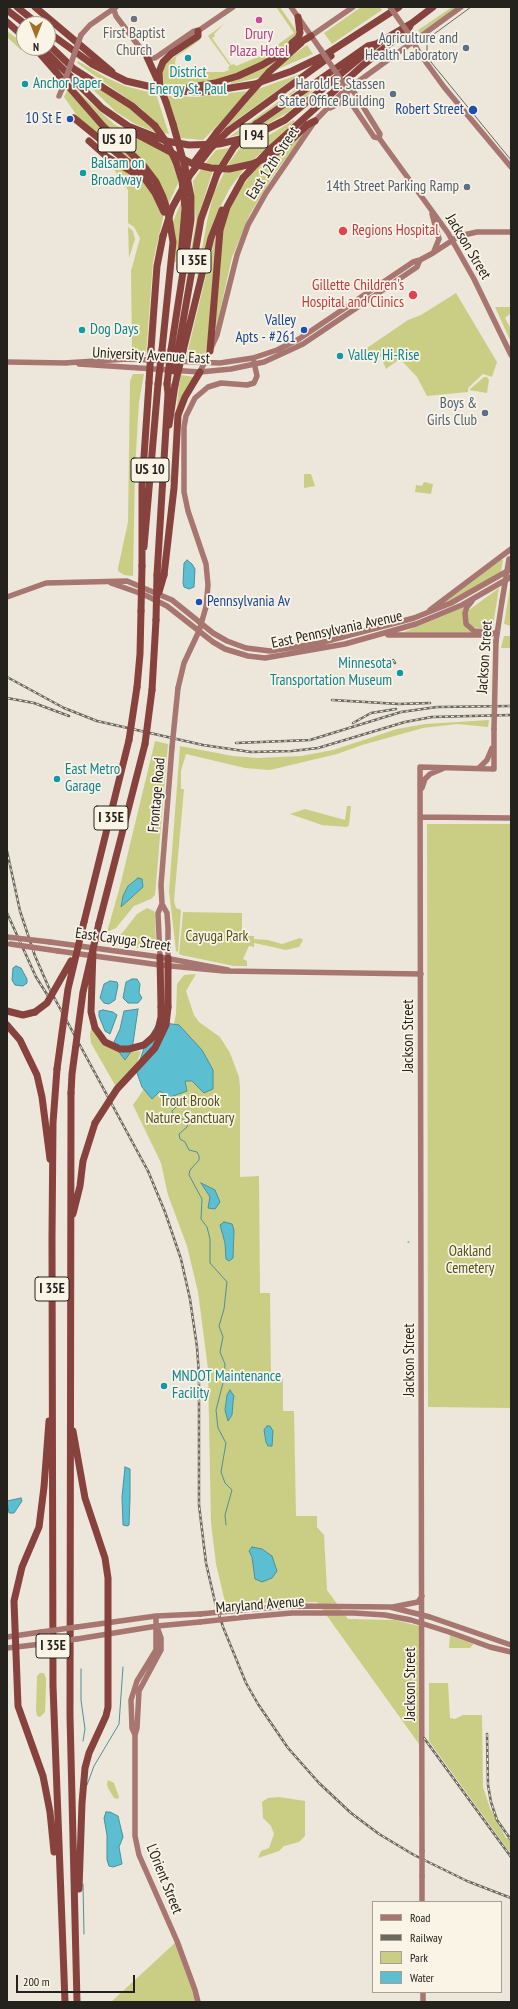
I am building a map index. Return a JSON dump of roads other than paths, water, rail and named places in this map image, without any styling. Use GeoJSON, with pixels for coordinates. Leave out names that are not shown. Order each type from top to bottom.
{"type":"FeatureCollection","features":[{"type":"Feature","properties":{"kind":"highway"},"geometry":{"type":"LineString","coordinates":[[16,7],[26,16]]}},
{"type":"Feature","properties":{"kind":"highway"},"geometry":{"type":"LineString","coordinates":[[16,7],[28,16]]}},
{"type":"Feature","properties":{"kind":"highway"},"geometry":{"type":"LineString","coordinates":[[36,7],[112,72],[131,83]]}},
{"type":"Feature","properties":{"kind":"highway","name":"I 35E"},"geometry":{"type":"LineString","coordinates":[[65,2002],[60,1914],[53,1686],[53,1123],[57,1069],[68,989],[129,740],[137,687],[140,654],[142,493],[157,266],[163,236],[178,194],[202,160],[228,132],[399,7]]}},
{"type":"Feature","properties":{"kind":"highway","name":"I 35E"},"geometry":{"type":"LineString","coordinates":[[177,350],[206,199],[217,174],[234,147],[256,124],[281,104],[362,50],[378,43],[412,23],[433,7]]}},
{"type":"Feature","properties":{"kind":"highway"},"geometry":{"type":"LineString","coordinates":[[7,10],[16,17]]}},
{"type":"Feature","properties":{"kind":"highway"},"geometry":{"type":"LineString","coordinates":[[281,52],[298,38],[300,32],[298,17]]}},
{"type":"Feature","properties":{"kind":"highway"},"geometry":{"type":"LineString","coordinates":[[56,38],[98,68],[131,83],[149,87],[196,92],[255,84],[292,72],[317,60],[380,20]]}},
{"type":"Feature","properties":{"kind":"highway"},"geometry":{"type":"LineString","coordinates":[[165,434],[170,423],[171,385],[177,350],[215,225],[226,200],[270,149],[362,66],[408,30],[412,23]]}},
{"type":"Feature","properties":{"kind":"highway"},"geometry":{"type":"LineString","coordinates":[[159,81],[160,68],[166,59],[198,36],[198,31]]}},
{"type":"Feature","properties":{"kind":"highway"},"geometry":{"type":"LineString","coordinates":[[149,87],[186,88],[221,82],[255,69],[281,52],[311,36]]}},
{"type":"Feature","properties":{"kind":"highway"},"geometry":{"type":"LineString","coordinates":[[178,194],[189,171],[217,132],[269,72],[311,36]]}},
{"type":"Feature","properties":{"kind":"highway","name":"I 94"},"geometry":{"type":"LineString","coordinates":[[50,56],[107,112],[139,131],[172,142],[207,145],[247,138],[270,129],[290,117],[378,43]]}},
{"type":"Feature","properties":{"kind":"highway","name":"US 10"},"geometry":{"type":"LineString","coordinates":[[56,45],[77,66],[136,107],[155,126],[167,143],[176,162],[182,181],[185,208],[179,286],[177,350],[168,394]]}},
{"type":"Feature","properties":{"kind":"highway"},"geometry":{"type":"LineString","coordinates":[[56,52],[74,69],[132,106],[149,120]]}},
{"type":"Feature","properties":{"kind":"highway","name":"US 10"},"geometry":{"type":"LineString","coordinates":[[42,56],[103,126],[150,174],[159,189],[168,212],[172,246],[158,384],[146,539],[142,557]]}},
{"type":"Feature","properties":{"kind":"highway"},"geometry":{"type":"LineString","coordinates":[[147,57],[159,81],[166,102],[190,188],[192,210],[187,251],[179,286]]}},
{"type":"Feature","properties":{"kind":"highway"},"geometry":{"type":"LineString","coordinates":[[107,112],[138,136],[180,158],[205,167],[222,169],[245,166],[264,159],[283,148],[307,125],[315,121]]}},
{"type":"Feature","properties":{"kind":"highway"},"geometry":{"type":"LineString","coordinates":[[74,118],[88,131],[135,167],[148,182],[164,210],[172,246]]}},
{"type":"Feature","properties":{"kind":"highway"},"geometry":{"type":"LineString","coordinates":[[89,141],[110,159],[148,182]]}},
{"type":"Feature","properties":{"kind":"highway"},"geometry":{"type":"LineString","coordinates":[[210,351],[219,236],[224,216],[236,188]]}},
{"type":"Feature","properties":{"kind":"highway"},"geometry":{"type":"LineString","coordinates":[[161,575],[174,488],[178,415],[185,397],[200,372]]}},
{"type":"Feature","properties":{"kind":"highway","name":"I 35E"},"geometry":{"type":"LineString","coordinates":[[77,2002],[76,1913],[70,1729],[71,1093],[80,1011],[99,923],[145,744],[152,690],[156,599],[161,575],[165,434],[168,394]]}},
{"type":"Feature","properties":{"kind":"highway"},"geometry":{"type":"LineString","coordinates":[[7,1011],[23,1015],[35,1012],[47,1003],[77,950]]}},
{"type":"Feature","properties":{"kind":"highway"},"geometry":{"type":"LineString","coordinates":[[93,950],[91,1012],[95,1028],[105,1042],[120,1049],[129,1050],[144,1045],[158,1030],[164,1007],[168,962]]}},
{"type":"Feature","properties":{"kind":"highway"},"geometry":{"type":"LineString","coordinates":[[70,1226],[80,1186],[83,1161],[94,1123],[117,1089],[155,1048],[166,1024],[160,957]]}},
{"type":"Feature","properties":{"kind":"highway"},"geometry":{"type":"LineString","coordinates":[[7,1025],[20,1040],[37,1075],[42,1096],[53,1193]]}},
{"type":"Feature","properties":{"kind":"highway"},"geometry":{"type":"LineString","coordinates":[[53,1378],[46,1473],[39,1527],[22,1567],[14,1601],[18,1706],[39,1763],[47,1792],[60,1914]]}},
{"type":"Feature","properties":{"kind":"highway"},"geometry":{"type":"LineString","coordinates":[[70,1405],[85,1498],[107,1568],[108,1622],[108,1707],[106,1716],[89,1752],[85,1768],[82,1803],[79,1894],[76,1913]]}},
{"type":"Feature","properties":{"kind":"main road"},"geometry":{"type":"LineString","coordinates":[[59,96],[81,35],[90,25],[115,8],[116,16],[147,57],[154,58],[194,31],[198,31],[234,7]]}},
{"type":"Feature","properties":{"kind":"main road","name":"Jackson Street"},"geometry":{"type":"LineString","coordinates":[[291,7],[346,87],[354,92],[380,134],[380,138],[452,240],[474,280],[511,355]]}},
{"type":"Feature","properties":{"kind":"main road"},"geometry":{"type":"LineString","coordinates":[[311,36],[353,7]]}},
{"type":"Feature","properties":{"kind":"main road"},"geometry":{"type":"LineString","coordinates":[[390,7],[444,86],[511,167]]}},
{"type":"Feature","properties":{"kind":"main road","name":"East 12th Street"},"geometry":{"type":"LineString","coordinates":[[200,372],[220,324],[236,255],[248,225],[266,193],[315,121],[346,87],[461,7]]}},
{"type":"Feature","properties":{"kind":"main road","name":"Jackson Street"},"geometry":{"type":"LineString","coordinates":[[346,87],[347,97],[374,137],[380,138]]}},
{"type":"Feature","properties":{"kind":"main road"},"geometry":{"type":"LineString","coordinates":[[322,113],[344,101],[350,103],[356,109]]}},
{"type":"Feature","properties":{"kind":"main road"},"geometry":{"type":"LineString","coordinates":[[431,212],[439,239],[433,253]]}},
{"type":"Feature","properties":{"kind":"main road","name":"University Avenue East"},"geometry":{"type":"LineString","coordinates":[[7,362],[64,363],[200,372],[224,370],[253,361],[279,356],[303,344],[417,267],[420,260],[459,236],[477,232],[511,232]]}},
{"type":"Feature","properties":{"kind":"main road","name":"University Avenue East"},"geometry":{"type":"LineString","coordinates":[[64,363],[127,359],[205,363],[253,361]]}},
{"type":"Feature","properties":{"kind":"main road","name":"Frontage Road"},"geometry":{"type":"LineString","coordinates":[[168,962],[167,914],[162,904],[161,885],[178,688],[184,663],[199,631],[207,602],[208,579],[206,564],[188,511],[184,492],[185,421],[193,401],[208,387],[224,383],[247,385],[254,383],[257,376],[253,361]]}},
{"type":"Feature","properties":{"kind":"main road"},"geometry":{"type":"LineString","coordinates":[[423,615],[511,548]]}},
{"type":"Feature","properties":{"kind":"main road","name":"Jackson Street"},"geometry":{"type":"LineString","coordinates":[[479,768],[494,768],[496,641],[511,548]]}},
{"type":"Feature","properties":{"kind":"main road","name":"East Pennsylvania Avenue"},"geometry":{"type":"LineString","coordinates":[[110,582],[133,583],[166,597],[181,606],[218,636],[233,644],[252,650],[270,651],[344,638],[423,615],[451,603],[511,569]]}},
{"type":"Feature","properties":{"kind":"main road","name":"East Pennsylvania Avenue"},"geometry":{"type":"LineString","coordinates":[[110,582],[145,594],[167,606],[226,650],[256,658],[276,657],[307,652],[377,635],[434,617],[511,577]]}},
{"type":"Feature","properties":{"kind":"main road"},"geometry":{"type":"LineString","coordinates":[[7,597],[46,583],[110,582]]}},
{"type":"Feature","properties":{"kind":"main road"},"geometry":{"type":"LineString","coordinates":[[477,596],[467,607],[465,618],[468,626],[474,631],[497,632]]}},
{"type":"Feature","properties":{"kind":"main road"},"geometry":{"type":"LineString","coordinates":[[377,635],[489,635],[497,632]]}},
{"type":"Feature","properties":{"kind":"main road"},"geometry":{"type":"LineString","coordinates":[[420,794],[425,779],[430,774],[446,768],[479,768],[491,754],[494,744]]}},
{"type":"Feature","properties":{"kind":"main road","name":"Jackson Street"},"geometry":{"type":"LineString","coordinates":[[422,1901],[423,1615],[420,768],[446,768]]}},
{"type":"Feature","properties":{"kind":"main road"},"geometry":{"type":"LineString","coordinates":[[421,817],[511,818]]}},
{"type":"Feature","properties":{"kind":"main road","name":"Frontage Road"},"geometry":{"type":"LineString","coordinates":[[160,957],[158,913],[162,904]]}},
{"type":"Feature","properties":{"kind":"main road","name":"East Cayuga Street"},"geometry":{"type":"LineString","coordinates":[[7,937],[160,957],[168,962],[234,972],[421,974]]}},
{"type":"Feature","properties":{"kind":"main road","name":"East Cayuga Street"},"geometry":{"type":"LineString","coordinates":[[8,944],[160,965],[168,962]]}},
{"type":"Feature","properties":{"kind":"main road"},"geometry":{"type":"LineString","coordinates":[[390,1607],[418,1602],[422,1596]]}},
{"type":"Feature","properties":{"kind":"main road","name":"Maryland Avenue"},"geometry":{"type":"LineString","coordinates":[[7,1636],[156,1616],[241,1610],[338,1606],[390,1607],[423,1615],[511,1645]]}},
{"type":"Feature","properties":{"kind":"main road","name":"Maryland Avenue"},"geometry":{"type":"LineString","coordinates":[[7,1648],[157,1626],[278,1614],[342,1613],[391,1616],[422,1624],[490,1647],[511,1652]]}},
{"type":"Feature","properties":{"kind":"main road","name":"L'Orient Street"},"geometry":{"type":"LineString","coordinates":[[156,1616],[162,1644],[159,1657],[152,1662],[134,1690],[132,1700],[132,1728],[135,1735],[135,1836],[137,1849],[179,1949],[195,1990],[198,2002]]}},
{"type":"Feature","properties":{"kind":"water"},"geometry":{"type":"Polygon","coordinates":[[[187,560],[195,569],[194,587],[189,589],[184,587],[183,583],[184,563],[187,560]]]}},
{"type":"Feature","properties":{"kind":"water"},"geometry":{"type":"Polygon","coordinates":[[[138,878],[142,879],[143,887],[121,907],[123,896],[128,886],[138,878]]]}},
{"type":"Feature","properties":{"kind":"water"},"geometry":{"type":"Polygon","coordinates":[[[16,966],[21,968],[27,979],[27,983],[23,986],[15,985],[12,980],[13,968],[16,966]]]}},
{"type":"Feature","properties":{"kind":"water"},"geometry":{"type":"Polygon","coordinates":[[[132,979],[137,979],[140,984],[139,993],[142,998],[138,1003],[128,1003],[123,998],[126,982],[132,979]]]}},
{"type":"Feature","properties":{"kind":"water"},"geometry":{"type":"Polygon","coordinates":[[[110,981],[117,982],[118,985],[115,1000],[109,1004],[104,1003],[100,998],[104,984],[110,981]]]}},
{"type":"Feature","properties":{"kind":"water"},"geometry":{"type":"Polygon","coordinates":[[[138,1009],[132,1050],[125,1060],[113,1044],[120,1029],[124,1011],[138,1009]]]}},
{"type":"Feature","properties":{"kind":"water"},"geometry":{"type":"Polygon","coordinates":[[[103,1010],[113,1012],[117,1015],[110,1034],[105,1031],[99,1016],[99,1011],[103,1010]]]}},
{"type":"Feature","properties":{"kind":"water"},"geometry":{"type":"Polygon","coordinates":[[[158,1022],[179,1025],[202,1050],[213,1070],[213,1089],[204,1093],[192,1081],[185,1081],[187,1091],[168,1098],[160,1091],[152,1099],[142,1087],[137,1073],[138,1066],[145,1045],[158,1022]]]}},
{"type":"Feature","properties":{"kind":"water"},"geometry":{"type":"Polygon","coordinates":[[[201,1183],[215,1190],[220,1202],[215,1209],[208,1208],[210,1197],[201,1183]]]}},
{"type":"Feature","properties":{"kind":"water"},"geometry":{"type":"Polygon","coordinates":[[[224,1222],[232,1224],[234,1230],[233,1258],[229,1261],[226,1259],[225,1243],[220,1225],[224,1222]]]}},
{"type":"Feature","properties":{"kind":"water"},"geometry":{"type":"Polygon","coordinates":[[[230,1390],[234,1396],[232,1415],[228,1421],[225,1410],[227,1395],[230,1390]]]}},
{"type":"Feature","properties":{"kind":"water"},"geometry":{"type":"Polygon","coordinates":[[[267,1426],[270,1426],[273,1431],[272,1446],[268,1446],[266,1442],[264,1430],[267,1426]]]}},
{"type":"Feature","properties":{"kind":"water"},"geometry":{"type":"Polygon","coordinates":[[[125,1467],[130,1469],[129,1525],[127,1526],[123,1525],[122,1497],[125,1467]]]}},
{"type":"Feature","properties":{"kind":"water"},"geometry":{"type":"Polygon","coordinates":[[[21,1498],[22,1501],[14,1513],[9,1513],[7,1501],[21,1498]]]}},
{"type":"Feature","properties":{"kind":"water"},"geometry":{"type":"Polygon","coordinates":[[[252,1547],[262,1549],[272,1556],[277,1571],[272,1578],[262,1582],[255,1579],[252,1557],[249,1551],[252,1547]]]}},
{"type":"Feature","properties":{"kind":"water"},"geometry":{"type":"Polygon","coordinates":[[[106,1812],[110,1812],[118,1816],[123,1837],[119,1847],[122,1864],[113,1867],[109,1866],[107,1860],[107,1835],[104,1818],[106,1812]]]}},
{"type":"Feature","properties":{"kind":"waterway"},"geometry":{"type":"LineString","coordinates":[[173,1096],[178,1105],[172,1111],[173,1115],[185,1120],[188,1123],[187,1127],[179,1134],[180,1139],[185,1142],[189,1150],[197,1152],[199,1156],[199,1160],[190,1170],[189,1175],[202,1199],[201,1219],[207,1227],[210,1239],[210,1263],[227,1282],[224,1309],[219,1326],[223,1337],[220,1352],[225,1364],[224,1379],[216,1410],[218,1428],[226,1443],[221,1472],[225,1483],[232,1490],[225,1515],[226,1525]]}},
{"type":"Feature","properties":{"kind":"waterway"},"geometry":{"type":"LineString","coordinates":[[87,1785],[94,1766],[119,1724],[123,1667]]}},
{"type":"Feature","properties":{"kind":"waterway"},"geometry":{"type":"LineString","coordinates":[[81,1669],[81,1700],[85,1729],[83,1741]]}},
{"type":"Feature","properties":{"kind":"waterway"},"geometry":{"type":"LineString","coordinates":[[83,1884],[84,1934]]}},
{"type":"Feature","properties":{"kind":"tram line"},"geometry":{"type":"LineString","coordinates":[[471,7],[430,37],[427,45],[427,52],[431,62],[511,160]]}},
{"type":"Feature","properties":{"kind":"railway"},"geometry":{"type":"LineString","coordinates":[[7,677],[64,708],[97,721],[203,745],[251,752],[292,751],[318,748],[405,722],[432,717],[511,715]]}},
{"type":"Feature","properties":{"kind":"railway"},"geometry":{"type":"LineString","coordinates":[[7,698],[34,703],[69,716]]}},
{"type":"Feature","properties":{"kind":"railway"},"geometry":{"type":"LineString","coordinates":[[332,700],[399,704],[430,703]]}},
{"type":"Feature","properties":{"kind":"railway"},"geometry":{"type":"LineString","coordinates":[[236,743],[310,740],[401,712],[437,707],[511,706]]}},
{"type":"Feature","properties":{"kind":"railway"},"geometry":{"type":"LineString","coordinates":[[353,723],[371,713],[396,709]]}},
{"type":"Feature","properties":{"kind":"railway"},"geometry":{"type":"LineString","coordinates":[[7,851],[20,911],[35,956],[49,988],[148,1171],[165,1212],[181,1259],[190,1299],[197,1347],[199,1375],[199,1505],[206,1563],[215,1602],[223,1627],[246,1683],[258,1704],[288,1748],[319,1783],[351,1813],[379,1834],[414,1855],[467,1881],[511,1898]]}},
{"type":"Feature","properties":{"kind":"railway"},"geometry":{"type":"LineString","coordinates":[[7,913],[36,977],[50,999]]}},
{"type":"Feature","properties":{"kind":"railway"},"geometry":{"type":"LineString","coordinates":[[487,1734],[488,1785],[491,1802],[497,1820],[511,1840]]}},
{"type":"Feature","properties":{"kind":"railway"},"geometry":{"type":"LineString","coordinates":[[424,1738],[511,1857]]}},
{"type":"Feature","properties":{"kind":"place","name":"First Baptist Church"},"geometry":{"type":"Point","coordinates":[134,19]}},
{"type":"Feature","properties":{"kind":"place","name":"Drury Plaza Hotel"},"geometry":{"type":"Point","coordinates":[259,20]}},
{"type":"Feature","properties":{"kind":"place","name":"Agriculture and Health Laboratory"},"geometry":{"type":"Point","coordinates":[466,48]}},
{"type":"Feature","properties":{"kind":"place","name":"District Energy St. Paul"},"geometry":{"type":"Point","coordinates":[188,58]}},
{"type":"Feature","properties":{"kind":"place","name":"Anchor Paper"},"geometry":{"type":"Point","coordinates":[25,84]}},
{"type":"Feature","properties":{"kind":"place","name":"Harold E. Stassen State Office Building"},"geometry":{"type":"Point","coordinates":[393,94]}},
{"type":"Feature","properties":{"kind":"place","name":"Robert Street"},"geometry":{"type":"Point","coordinates":[473,110]}},
{"type":"Feature","properties":{"kind":"place","name":"10 St E"},"geometry":{"type":"Point","coordinates":[70,119]}},
{"type":"Feature","properties":{"kind":"place","name":"Balsam on Broadway"},"geometry":{"type":"Point","coordinates":[83,173]}},
{"type":"Feature","properties":{"kind":"place","name":"14th Street Parking Ramp"},"geometry":{"type":"Point","coordinates":[467,187]}},
{"type":"Feature","properties":{"kind":"place","name":"Regions Hospital"},"geometry":{"type":"Point","coordinates":[343,231]}},
{"type":"Feature","properties":{"kind":"place","name":"Gillette Children's Hospital and Clinics"},"geometry":{"type":"Point","coordinates":[413,295]}},
{"type":"Feature","properties":{"kind":"place","name":"Dog Days"},"geometry":{"type":"Point","coordinates":[82,330]}},
{"type":"Feature","properties":{"kind":"place","name":"Valley Apts - #261"},"geometry":{"type":"Point","coordinates":[304,330]}},
{"type":"Feature","properties":{"kind":"place","name":"Valley Hi-Rise"},"geometry":{"type":"Point","coordinates":[340,356]}},
{"type":"Feature","properties":{"kind":"place","name":"Boys & Girls Club"},"geometry":{"type":"Point","coordinates":[485,413]}},
{"type":"Feature","properties":{"kind":"place","name":"Pennsylvania Av"},"geometry":{"type":"Point","coordinates":[199,602]}},
{"type":"Feature","properties":{"kind":"place","name":"Minnesota Transportation Museum"},"geometry":{"type":"Point","coordinates":[400,673]}},
{"type":"Feature","properties":{"kind":"place","name":"East Metro Garage"},"geometry":{"type":"Point","coordinates":[57,779]}},
{"type":"Feature","properties":{"kind":"place","name":"MNDOT Maintenance Facility"},"geometry":{"type":"Point","coordinates":[164,1386]}},
{"type":"Feature","properties":{"kind":"park label","name":"Cayuga Park"},"geometry":{"type":"Point","coordinates":[217,937]}},
{"type":"Feature","properties":{"kind":"park label","name":"Trout Brook Nature Sanctuary"},"geometry":{"type":"Point","coordinates":[190,1110]}},
{"type":"Feature","properties":{"kind":"park label","name":"Oakland Cemetery"},"geometry":{"type":"Point","coordinates":[470,1260]}}]}
